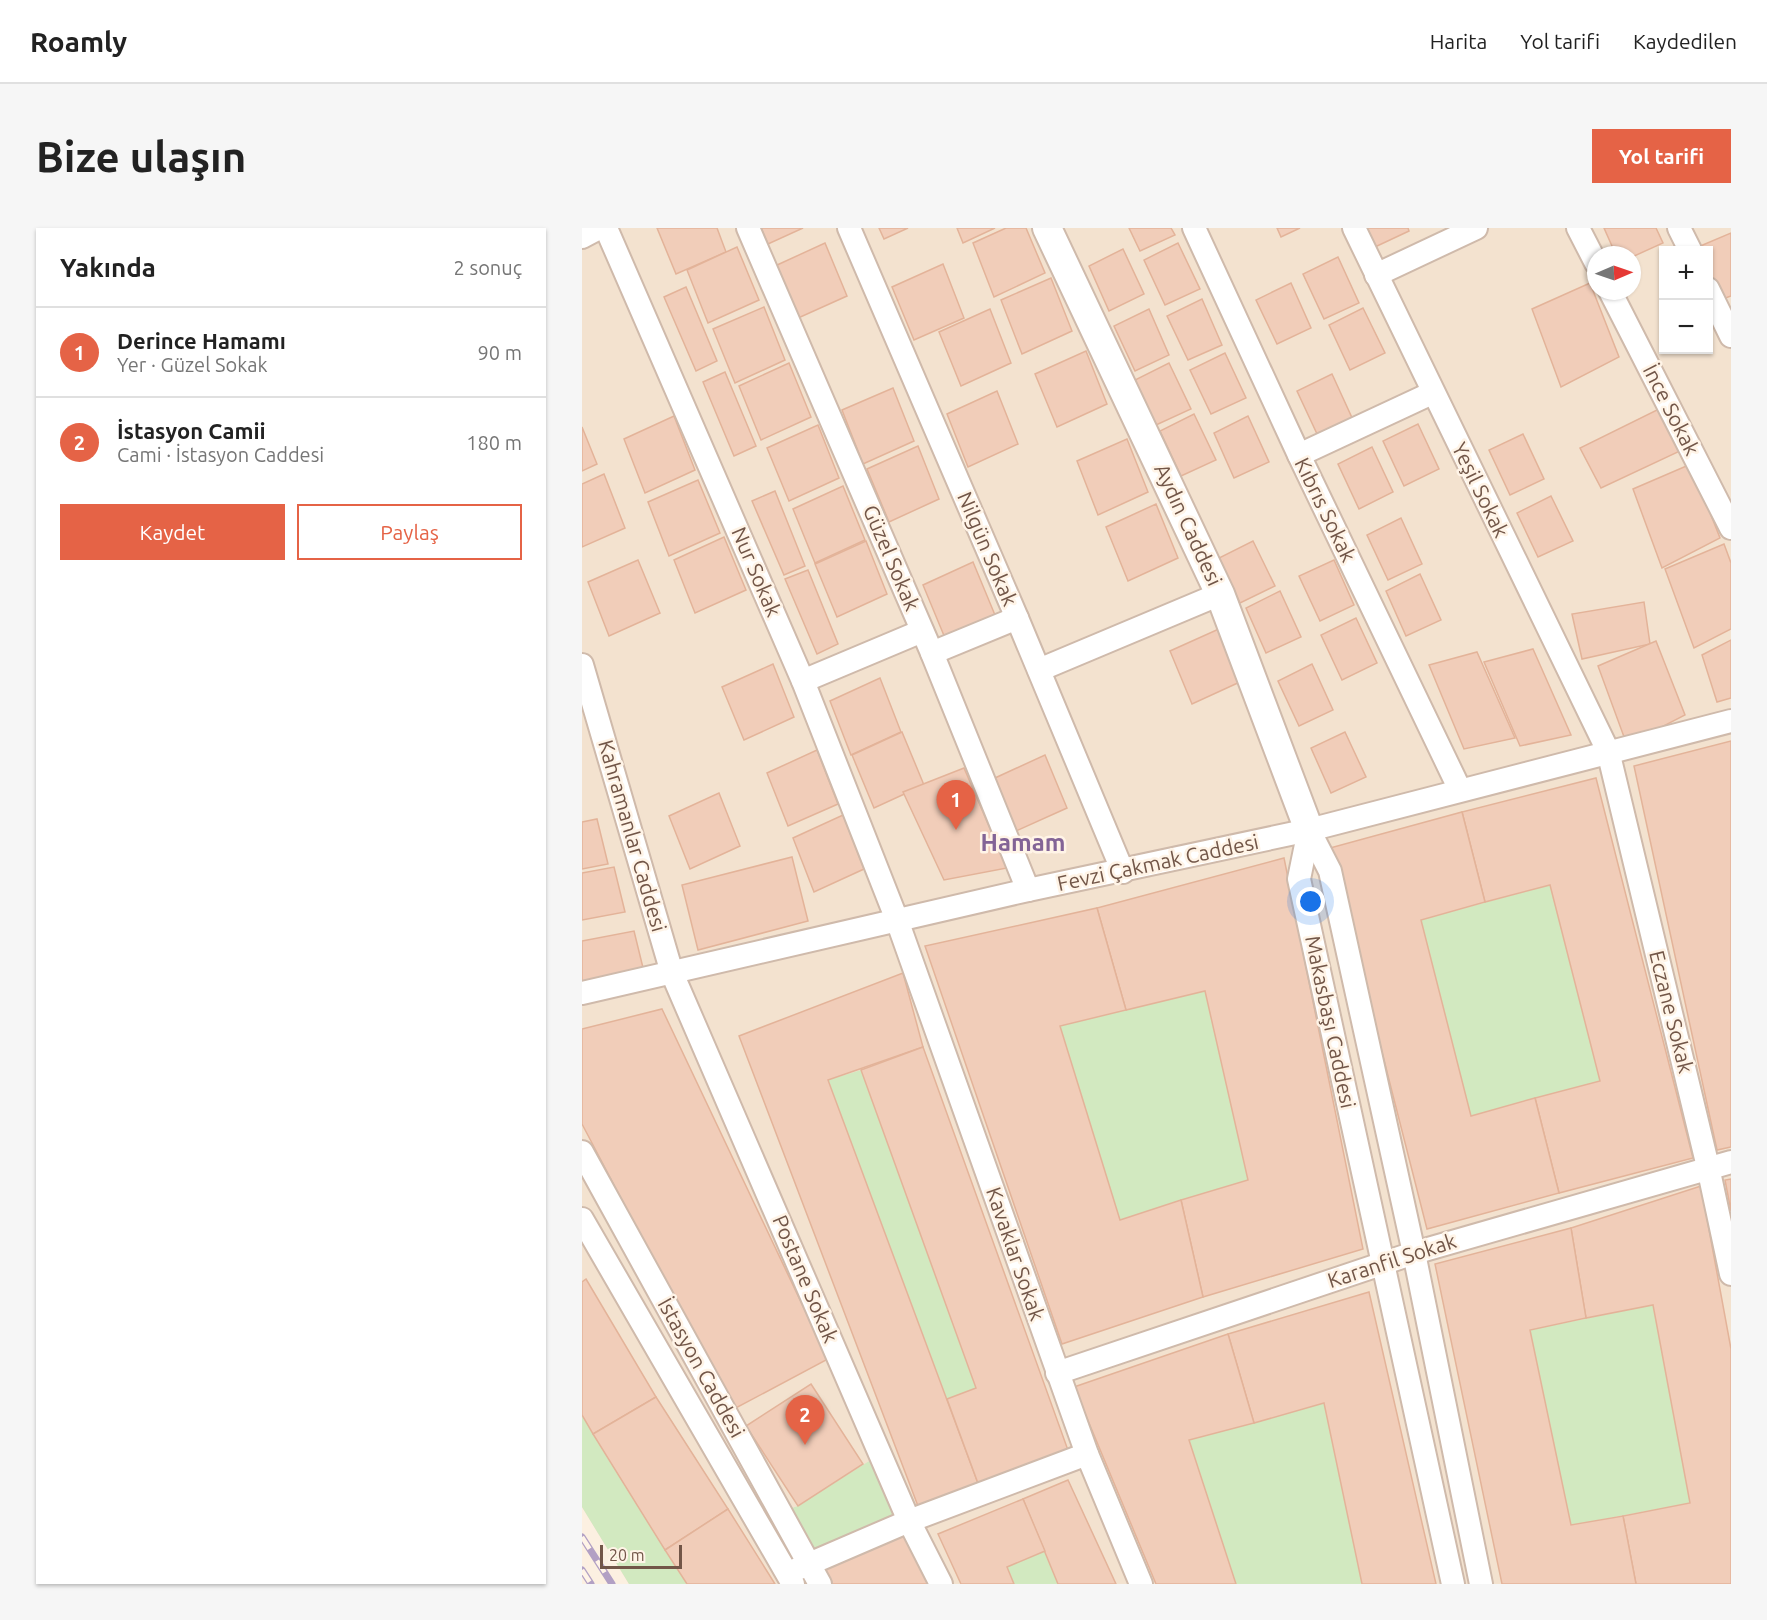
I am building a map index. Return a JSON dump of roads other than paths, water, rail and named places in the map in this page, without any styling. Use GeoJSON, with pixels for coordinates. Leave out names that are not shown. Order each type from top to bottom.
{"type":"FeatureCollection","features":[{"type":"Feature","properties":{"kind":"street"},"geometry":{"type":"LineString","coordinates":[[582,237],[599,228]]}},
{"type":"Feature","properties":{"kind":"street","name":"Nur Sokak"},"geometry":{"type":"LineString","coordinates":[[606,228],[803,681],[897,920]]}},
{"type":"Feature","properties":{"kind":"street","name":"Güzel Sokak"},"geometry":{"type":"LineString","coordinates":[[748,228],[932,653],[1028,890]]}},
{"type":"Feature","properties":{"kind":"street","name":"Nilgün Sokak"},"geometry":{"type":"LineString","coordinates":[[849,228],[1017,618],[1123,872]]}},
{"type":"Feature","properties":{"kind":"street","name":"Aydın Caddesi"},"geometry":{"type":"LineString","coordinates":[[1047,228],[1220,594],[1310,830]]}},
{"type":"Feature","properties":{"kind":"street","name":"Kıbrıs Sokak"},"geometry":{"type":"LineString","coordinates":[[1194,228],[1299,455],[1460,790]]}},
{"type":"Feature","properties":{"kind":"street","name":"Yeşil Sokak"},"geometry":{"type":"LineString","coordinates":[[1354,228],[1432,393],[1608,751]]}},
{"type":"Feature","properties":{"kind":"street"},"geometry":{"type":"LineString","coordinates":[[1376,275],[1476,228]]}},
{"type":"Feature","properties":{"kind":"street"},"geometry":{"type":"LineString","coordinates":[[1578,228],[1587,246]]}},
{"type":"Feature","properties":{"kind":"street"},"geometry":{"type":"LineString","coordinates":[[1679,228],[1688,246]]}},
{"type":"Feature","properties":{"kind":"street","name":"İnce Sokak"},"geometry":{"type":"LineString","coordinates":[[1615,300],[1731,528]]}},
{"type":"Feature","properties":{"kind":"street"},"geometry":{"type":"LineString","coordinates":[[1713,300],[1731,336]]}},
{"type":"Feature","properties":{"kind":"street"},"geometry":{"type":"LineString","coordinates":[[1299,455],[1432,393]]}},
{"type":"Feature","properties":{"kind":"street"},"geometry":{"type":"LineString","coordinates":[[1039,670],[1220,594]]}},
{"type":"Feature","properties":{"kind":"street"},"geometry":{"type":"LineString","coordinates":[[932,653],[1017,618]]}},
{"type":"Feature","properties":{"kind":"street"},"geometry":{"type":"LineString","coordinates":[[803,681],[922,631]]}},
{"type":"Feature","properties":{"kind":"street","name":"Kahramanlar Caddesi"},"geometry":{"type":"LineString","coordinates":[[582,665],[672,973]]}},
{"type":"Feature","properties":{"kind":"street","name":"Fevzi Çakmak Caddesi"},"geometry":{"type":"LineString","coordinates":[[582,993],[1028,890],[1123,872],[1310,830],[1608,751],[1731,722]]}},
{"type":"Feature","properties":{"kind":"street","name":"Eczane Sokak"},"geometry":{"type":"LineString","coordinates":[[1608,751],[1708,1167],[1731,1274]]}},
{"type":"Feature","properties":{"kind":"street","name":"Makasbaşı Caddesi"},"geometry":{"type":"LineString","coordinates":[[1310,830],[1330,871],[1414,1252],[1481,1584]]}},
{"type":"Feature","properties":{"kind":"street","name":"Makasbaşı Caddesi"},"geometry":{"type":"LineString","coordinates":[[1310,830],[1299,879],[1453,1584]]}},
{"type":"Feature","properties":{"kind":"street","name":"Kavaklar Sokak"},"geometry":{"type":"LineString","coordinates":[[897,920],[1057,1373],[1087,1454],[1142,1584]]}},
{"type":"Feature","properties":{"kind":"street","name":"Postane Sokak"},"geometry":{"type":"LineString","coordinates":[[672,973],[909,1521],[941,1584]]}},
{"type":"Feature","properties":{"kind":"street","name":"İstasyon Caddesi"},"geometry":{"type":"LineString","coordinates":[[582,1152],[814,1574]]}},
{"type":"Feature","properties":{"kind":"street","name":"Karanfil Sokak"},"geometry":{"type":"LineString","coordinates":[[1057,1373],[1414,1252],[1731,1162]]}},
{"type":"Feature","properties":{"kind":"street","name":"İstasyon Caddesi"},"geometry":{"type":"LineString","coordinates":[[582,1219],[790,1579]]}},
{"type":"Feature","properties":{"kind":"street"},"geometry":{"type":"LineString","coordinates":[[790,1579],[814,1574],[909,1521],[1087,1454]]}},
{"type":"Feature","properties":{"kind":"railway"},"geometry":{"type":"LineString","coordinates":[[582,1537],[612,1584]]}},
{"type":"Feature","properties":{"kind":"railway"},"geometry":{"type":"LineString","coordinates":[[582,1570],[591,1584]]}},
{"type":"Feature","properties":{"kind":"place","name":"Derince Hamamı"},"geometry":{"type":"Point","coordinates":[956,830]}},
{"type":"Feature","properties":{"kind":"place","name":"İstasyon Camii"},"geometry":{"type":"Point","coordinates":[805,1445]}},
{"type":"Feature","properties":{"kind":"district","name":"Hamam"},"geometry":{"type":"Point","coordinates":[1023,843]}}]}
